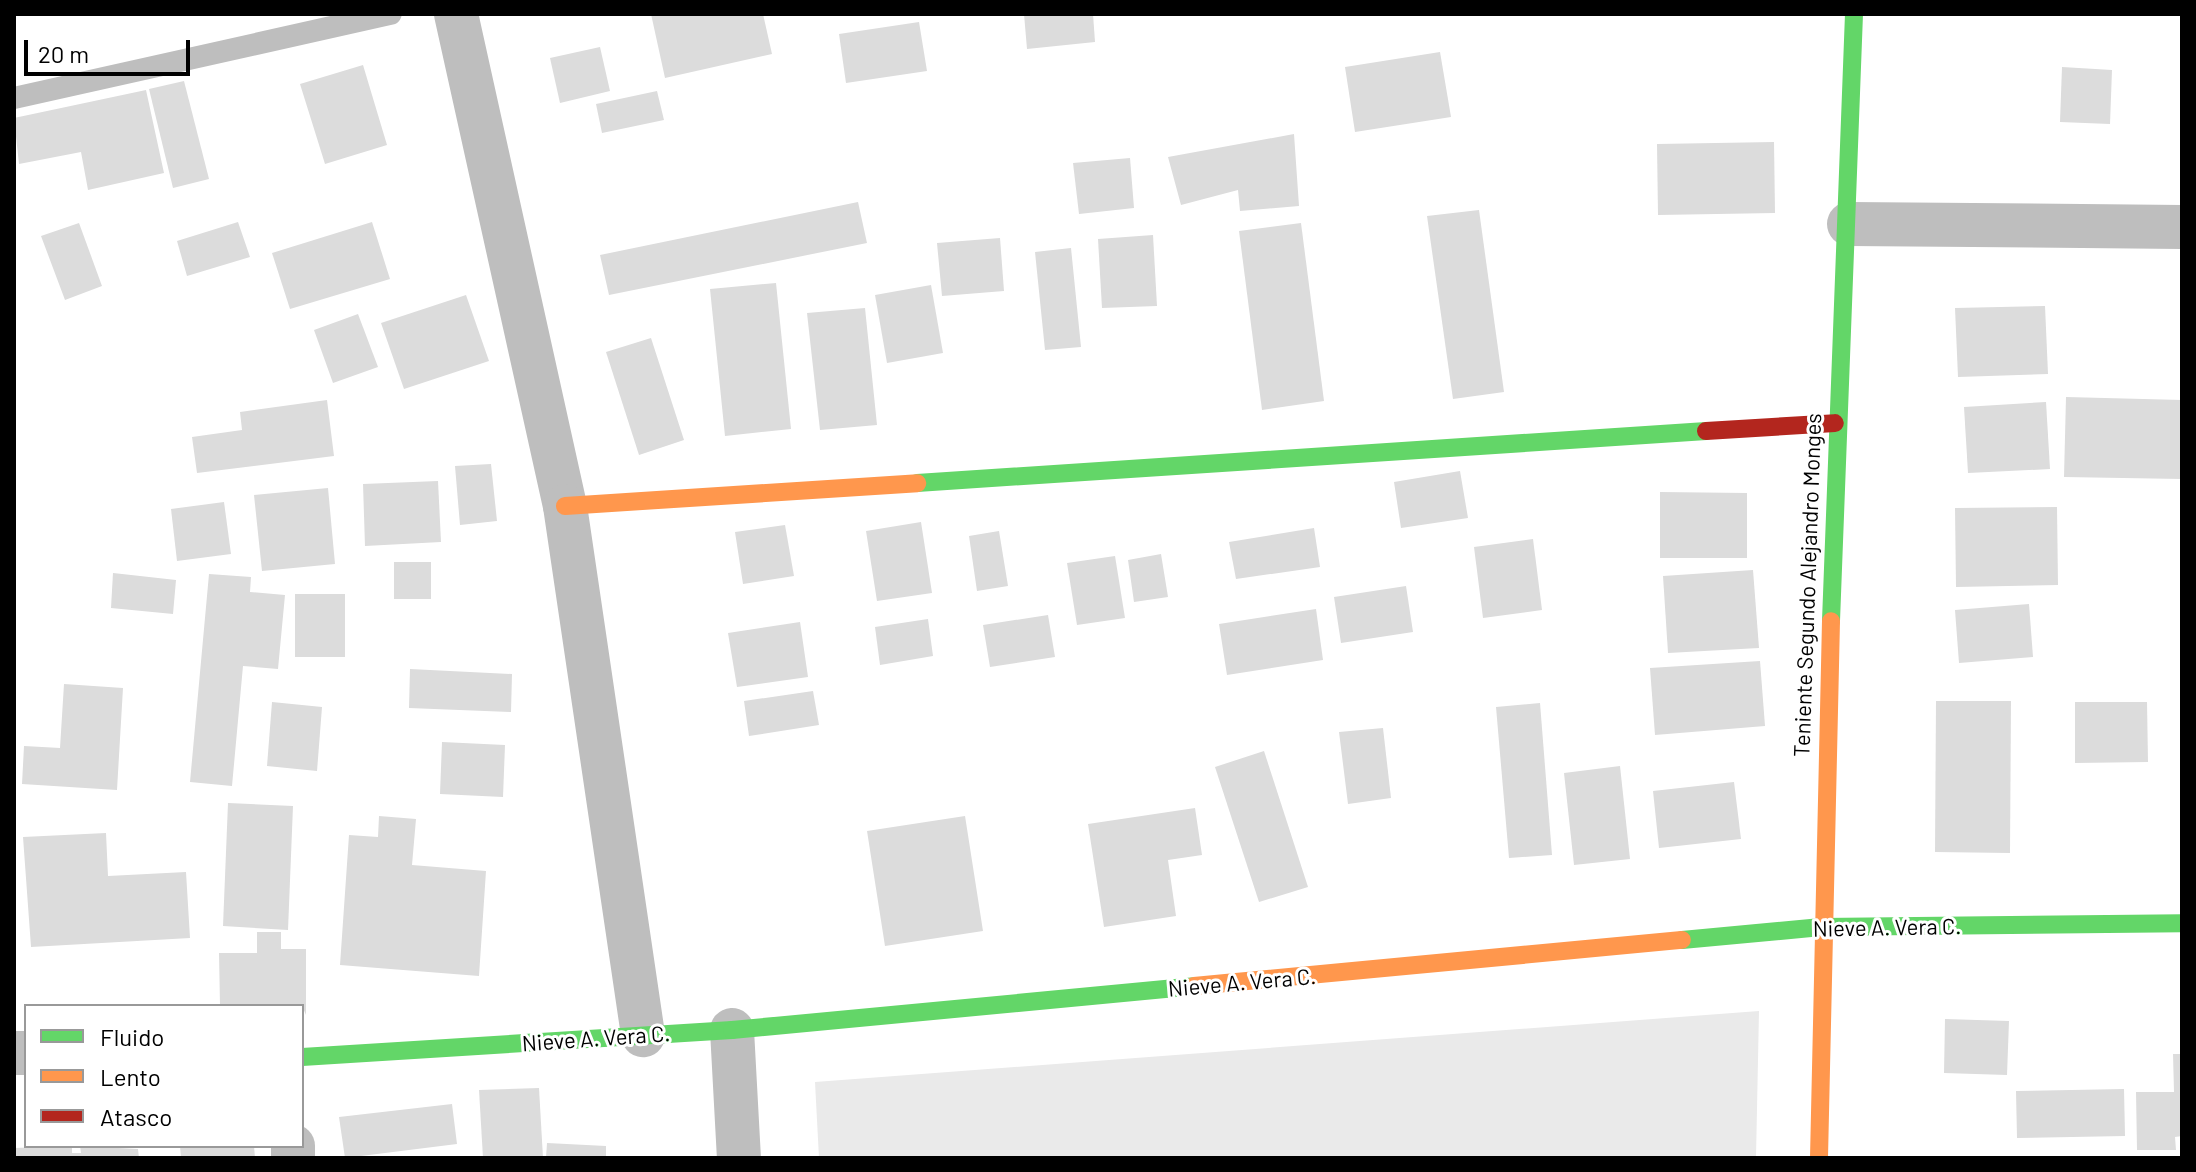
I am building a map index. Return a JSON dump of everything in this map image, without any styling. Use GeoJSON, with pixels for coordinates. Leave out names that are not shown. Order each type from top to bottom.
{"type":"FeatureCollection","features":[{"type":"Feature","properties":{"kind":"street"},"geometry":{"type":"LineString","coordinates":[[456,14],[565,506],[643,1035]]}},
{"type":"Feature","properties":{"kind":"street","name":"Teniente Segundo Alejandro Monges"},"geometry":{"type":"LineString","coordinates":[[1819,1158],[1821,927],[1835,423],[1849,224],[1854,14]]}},
{"type":"Feature","properties":{"kind":"street"},"geometry":{"type":"LineString","coordinates":[[1849,224],[2182,227]]}},
{"type":"Feature","properties":{"kind":"street"},"geometry":{"type":"LineString","coordinates":[[565,506],[1835,423]]}},
{"type":"Feature","properties":{"kind":"street","name":"Nieve A. Vera C."},"geometry":{"type":"LineString","coordinates":[[304,1057],[732,1030],[1821,927],[2182,923]]}},
{"type":"Feature","properties":{"kind":"street"},"geometry":{"type":"LineString","coordinates":[[732,1030],[739,1158]]}},
{"type":"Feature","properties":{"kind":"lane"},"geometry":{"type":"LineString","coordinates":[[14,98],[391,14]]}},
{"type":"Feature","properties":{"kind":"shaded area"},"geometry":{"type":"Polygon","coordinates":[[[1759,1011],[1756,1158],[819,1158],[815,1082],[1759,1011]]]}},
{"type":"Feature","properties":{"kind":"building"},"geometry":{"type":"Polygon","coordinates":[[[651,14],[763,14],[772,54],[665,78],[651,14]]]}},
{"type":"Feature","properties":{"kind":"building"},"geometry":{"type":"Polygon","coordinates":[[[1024,14],[1093,14],[1095,42],[1027,49],[1024,14]]]}},
{"type":"Feature","properties":{"kind":"building"},"geometry":{"type":"Polygon","coordinates":[[[919,22],[927,71],[846,83],[839,34],[919,22]]]}},
{"type":"Feature","properties":{"kind":"building"},"geometry":{"type":"Polygon","coordinates":[[[600,47],[610,91],[560,103],[550,58],[600,47]]]}},
{"type":"Feature","properties":{"kind":"building"},"geometry":{"type":"Polygon","coordinates":[[[1440,52],[1451,117],[1355,132],[1345,67],[1440,52]]]}},
{"type":"Feature","properties":{"kind":"building"},"geometry":{"type":"Polygon","coordinates":[[[363,65],[387,145],[325,164],[300,84],[363,65]]]}},
{"type":"Feature","properties":{"kind":"building"},"geometry":{"type":"Polygon","coordinates":[[[2062,67],[2112,70],[2110,124],[2060,122],[2062,67]]]}},
{"type":"Feature","properties":{"kind":"building"},"geometry":{"type":"Polygon","coordinates":[[[184,81],[209,179],[173,188],[149,89],[184,81]]]}},
{"type":"Feature","properties":{"kind":"building"},"geometry":{"type":"Polygon","coordinates":[[[146,90],[164,173],[88,190],[81,152],[19,164],[14,118],[146,90]]]}},
{"type":"Feature","properties":{"kind":"building"},"geometry":{"type":"Polygon","coordinates":[[[657,91],[664,120],[602,133],[596,104],[657,91]]]}},
{"type":"Feature","properties":{"kind":"building"},"geometry":{"type":"Polygon","coordinates":[[[1294,134],[1299,206],[1240,211],[1238,190],[1181,205],[1168,157],[1294,134]]]}},
{"type":"Feature","properties":{"kind":"building"},"geometry":{"type":"Polygon","coordinates":[[[1774,142],[1775,213],[1658,215],[1657,144],[1774,142]]]}},
{"type":"Feature","properties":{"kind":"building"},"geometry":{"type":"Polygon","coordinates":[[[1130,158],[1134,208],[1079,214],[1073,163],[1130,158]]]}},
{"type":"Feature","properties":{"kind":"building"},"geometry":{"type":"Polygon","coordinates":[[[858,202],[867,243],[609,295],[600,255],[858,202]]]}},
{"type":"Feature","properties":{"kind":"building"},"geometry":{"type":"Polygon","coordinates":[[[1479,210],[1504,392],[1453,399],[1427,216],[1479,210]]]}},
{"type":"Feature","properties":{"kind":"building"},"geometry":{"type":"Polygon","coordinates":[[[238,222],[250,257],[187,276],[177,241],[238,222]]]}},
{"type":"Feature","properties":{"kind":"building"},"geometry":{"type":"Polygon","coordinates":[[[372,222],[390,279],[290,309],[272,253],[372,222]]]}},
{"type":"Feature","properties":{"kind":"building"},"geometry":{"type":"Polygon","coordinates":[[[79,223],[102,286],[65,300],[41,236],[79,223]]]}},
{"type":"Feature","properties":{"kind":"building"},"geometry":{"type":"Polygon","coordinates":[[[1301,223],[1324,401],[1262,410],[1239,231],[1301,223]]]}},
{"type":"Feature","properties":{"kind":"building"},"geometry":{"type":"Polygon","coordinates":[[[1153,235],[1157,306],[1102,308],[1098,239],[1153,235]]]}},
{"type":"Feature","properties":{"kind":"building"},"geometry":{"type":"Polygon","coordinates":[[[1000,238],[1004,291],[942,296],[937,243],[1000,238]]]}},
{"type":"Feature","properties":{"kind":"building"},"geometry":{"type":"Polygon","coordinates":[[[1071,248],[1081,347],[1045,350],[1035,252],[1071,248]]]}},
{"type":"Feature","properties":{"kind":"building"},"geometry":{"type":"Polygon","coordinates":[[[776,283],[791,429],[725,436],[710,289],[776,283]]]}},
{"type":"Feature","properties":{"kind":"building"},"geometry":{"type":"Polygon","coordinates":[[[931,285],[943,353],[887,363],[875,295],[931,285]]]}},
{"type":"Feature","properties":{"kind":"building"},"geometry":{"type":"Polygon","coordinates":[[[466,295],[489,361],[404,389],[381,323],[466,295]]]}},
{"type":"Feature","properties":{"kind":"building"},"geometry":{"type":"Polygon","coordinates":[[[2045,306],[2048,374],[1958,377],[1955,308],[2045,306]]]}},
{"type":"Feature","properties":{"kind":"building"},"geometry":{"type":"Polygon","coordinates":[[[865,308],[877,425],[820,430],[807,313],[865,308]]]}},
{"type":"Feature","properties":{"kind":"building"},"geometry":{"type":"Polygon","coordinates":[[[358,314],[378,367],[333,383],[314,330],[358,314]]]}},
{"type":"Feature","properties":{"kind":"building"},"geometry":{"type":"Polygon","coordinates":[[[651,338],[684,440],[639,455],[606,352],[651,338]]]}},
{"type":"Feature","properties":{"kind":"building"},"geometry":{"type":"Polygon","coordinates":[[[2066,397],[2182,400],[2182,479],[2064,477],[2066,397]]]}},
{"type":"Feature","properties":{"kind":"building"},"geometry":{"type":"Polygon","coordinates":[[[327,400],[334,456],[197,473],[192,437],[242,430],[240,412],[327,400]]]}},
{"type":"Feature","properties":{"kind":"building"},"geometry":{"type":"Polygon","coordinates":[[[2046,402],[2050,469],[1968,473],[1964,407],[2046,402]]]}},
{"type":"Feature","properties":{"kind":"building"},"geometry":{"type":"Polygon","coordinates":[[[491,464],[497,521],[460,525],[455,466],[491,464]]]}},
{"type":"Feature","properties":{"kind":"building"},"geometry":{"type":"Polygon","coordinates":[[[1460,471],[1468,518],[1401,528],[1394,482],[1460,471]]]}},
{"type":"Feature","properties":{"kind":"building"},"geometry":{"type":"Polygon","coordinates":[[[438,481],[441,542],[365,546],[363,484],[438,481]]]}},
{"type":"Feature","properties":{"kind":"building"},"geometry":{"type":"Polygon","coordinates":[[[328,488],[335,564],[262,571],[254,495],[328,488]]]}},
{"type":"Feature","properties":{"kind":"building"},"geometry":{"type":"Polygon","coordinates":[[[1660,492],[1747,493],[1747,558],[1660,558],[1660,492]]]}},
{"type":"Feature","properties":{"kind":"building"},"geometry":{"type":"Polygon","coordinates":[[[224,502],[231,554],[177,561],[171,509],[224,502]]]}},
{"type":"Feature","properties":{"kind":"building"},"geometry":{"type":"Polygon","coordinates":[[[2057,507],[2058,585],[1956,587],[1955,508],[2057,507]]]}},
{"type":"Feature","properties":{"kind":"building"},"geometry":{"type":"Polygon","coordinates":[[[921,522],[932,593],[877,601],[866,531],[921,522]]]}},
{"type":"Feature","properties":{"kind":"building"},"geometry":{"type":"Polygon","coordinates":[[[785,525],[794,576],[743,584],[735,532],[785,525]]]}},
{"type":"Feature","properties":{"kind":"building"},"geometry":{"type":"Polygon","coordinates":[[[1314,528],[1320,567],[1236,579],[1229,542],[1314,528]]]}},
{"type":"Feature","properties":{"kind":"building"},"geometry":{"type":"Polygon","coordinates":[[[999,531],[1008,586],[977,591],[969,536],[999,531]]]}},
{"type":"Feature","properties":{"kind":"building"},"geometry":{"type":"Polygon","coordinates":[[[1533,539],[1542,610],[1483,618],[1474,547],[1533,539]]]}},
{"type":"Feature","properties":{"kind":"building"},"geometry":{"type":"Polygon","coordinates":[[[1161,554],[1168,597],[1134,602],[1128,560],[1161,554]]]}},
{"type":"Feature","properties":{"kind":"building"},"geometry":{"type":"Polygon","coordinates":[[[1115,556],[1125,618],[1077,625],[1067,563],[1115,556]]]}},
{"type":"Feature","properties":{"kind":"building"},"geometry":{"type":"Polygon","coordinates":[[[394,562],[431,562],[431,599],[394,599],[394,562]]]}},
{"type":"Feature","properties":{"kind":"building"},"geometry":{"type":"Polygon","coordinates":[[[1753,570],[1759,648],[1668,653],[1663,576],[1753,570]]]}},
{"type":"Feature","properties":{"kind":"building"},"geometry":{"type":"Polygon","coordinates":[[[113,573],[176,580],[173,614],[111,608],[113,573]]]}},
{"type":"Feature","properties":{"kind":"building"},"geometry":{"type":"Polygon","coordinates":[[[209,574],[251,577],[250,592],[285,595],[278,669],[243,666],[232,786],[190,782],[209,574]]]}},
{"type":"Feature","properties":{"kind":"building"},"geometry":{"type":"Polygon","coordinates":[[[1406,586],[1413,632],[1341,643],[1334,597],[1406,586]]]}},
{"type":"Feature","properties":{"kind":"building"},"geometry":{"type":"Polygon","coordinates":[[[295,594],[345,594],[345,657],[295,657],[295,594]]]}},
{"type":"Feature","properties":{"kind":"building"},"geometry":{"type":"Polygon","coordinates":[[[2029,604],[2033,657],[1959,663],[1955,610],[2029,604]]]}},
{"type":"Feature","properties":{"kind":"building"},"geometry":{"type":"Polygon","coordinates":[[[1316,609],[1323,660],[1227,675],[1219,624],[1316,609]]]}},
{"type":"Feature","properties":{"kind":"building"},"geometry":{"type":"Polygon","coordinates":[[[1048,615],[1055,657],[990,667],[983,625],[1048,615]]]}},
{"type":"Feature","properties":{"kind":"building"},"geometry":{"type":"Polygon","coordinates":[[[928,619],[933,656],[880,665],[875,627],[928,619]]]}},
{"type":"Feature","properties":{"kind":"building"},"geometry":{"type":"Polygon","coordinates":[[[800,622],[808,677],[737,687],[728,633],[800,622]]]}},
{"type":"Feature","properties":{"kind":"building"},"geometry":{"type":"Polygon","coordinates":[[[1760,661],[1765,726],[1655,735],[1650,668],[1760,661]]]}},
{"type":"Feature","properties":{"kind":"building"},"geometry":{"type":"Polygon","coordinates":[[[410,669],[512,674],[511,712],[409,708],[410,669]]]}},
{"type":"Feature","properties":{"kind":"building"},"geometry":{"type":"Polygon","coordinates":[[[64,684],[123,688],[117,790],[22,784],[24,746],[60,748],[64,684]]]}},
{"type":"Feature","properties":{"kind":"building"},"geometry":{"type":"Polygon","coordinates":[[[813,691],[819,725],[749,736],[744,701],[813,691]]]}},
{"type":"Feature","properties":{"kind":"building"},"geometry":{"type":"Polygon","coordinates":[[[1936,701],[2011,701],[2010,853],[1935,852],[1936,701]]]}},
{"type":"Feature","properties":{"kind":"building"},"geometry":{"type":"Polygon","coordinates":[[[272,702],[322,707],[317,771],[267,766],[272,702]]]}},
{"type":"Feature","properties":{"kind":"building"},"geometry":{"type":"Polygon","coordinates":[[[2075,702],[2147,702],[2148,762],[2075,763],[2075,702]]]}},
{"type":"Feature","properties":{"kind":"building"},"geometry":{"type":"Polygon","coordinates":[[[1540,703],[1552,855],[1509,858],[1496,707],[1540,703]]]}},
{"type":"Feature","properties":{"kind":"building"},"geometry":{"type":"Polygon","coordinates":[[[1383,728],[1391,798],[1348,804],[1339,732],[1383,728]]]}},
{"type":"Feature","properties":{"kind":"building"},"geometry":{"type":"Polygon","coordinates":[[[442,742],[505,745],[503,797],[440,794],[442,742]]]}},
{"type":"Feature","properties":{"kind":"building"},"geometry":{"type":"Polygon","coordinates":[[[1264,751],[1308,887],[1259,902],[1215,767],[1264,751]]]}},
{"type":"Feature","properties":{"kind":"building"},"geometry":{"type":"Polygon","coordinates":[[[1620,766],[1630,859],[1574,865],[1564,773],[1620,766]]]}},
{"type":"Feature","properties":{"kind":"building"},"geometry":{"type":"Polygon","coordinates":[[[1734,782],[1741,839],[1659,848],[1653,791],[1734,782]]]}},
{"type":"Feature","properties":{"kind":"building"},"geometry":{"type":"Polygon","coordinates":[[[228,803],[293,806],[288,930],[223,926],[228,803]]]}},
{"type":"Feature","properties":{"kind":"building"},"geometry":{"type":"Polygon","coordinates":[[[1195,808],[1202,855],[1168,860],[1176,916],[1104,927],[1088,824],[1195,808]]]}},
{"type":"Feature","properties":{"kind":"building"},"geometry":{"type":"Polygon","coordinates":[[[379,816],[416,819],[412,865],[486,871],[479,976],[340,965],[349,835],[378,837],[379,816]]]}},
{"type":"Feature","properties":{"kind":"building"},"geometry":{"type":"Polygon","coordinates":[[[965,816],[983,931],[885,946],[867,831],[965,816]]]}},
{"type":"Feature","properties":{"kind":"building"},"geometry":{"type":"Polygon","coordinates":[[[106,833],[108,876],[186,872],[190,938],[31,947],[23,837],[106,833]]]}},
{"type":"Feature","properties":{"kind":"building"},"geometry":{"type":"Polygon","coordinates":[[[257,932],[281,932],[281,949],[306,949],[306,1015],[304,1004],[220,1004],[219,953],[257,953],[257,932]]]}},
{"type":"Feature","properties":{"kind":"building"},"geometry":{"type":"Polygon","coordinates":[[[1945,1019],[2009,1021],[2007,1075],[1944,1073],[1945,1019]]]}},
{"type":"Feature","properties":{"kind":"building"},"geometry":{"type":"Polygon","coordinates":[[[2173,1054],[2182,1054],[2182,1136],[2175,1137],[2176,1150],[2137,1150],[2136,1092],[2174,1092],[2173,1054]]]}},
{"type":"Feature","properties":{"kind":"building"},"geometry":{"type":"Polygon","coordinates":[[[539,1088],[543,1158],[483,1158],[479,1090],[539,1088]]]}},
{"type":"Feature","properties":{"kind":"building"},"geometry":{"type":"Polygon","coordinates":[[[2124,1089],[2125,1136],[2017,1138],[2016,1091],[2124,1089]]]}},
{"type":"Feature","properties":{"kind":"building"},"geometry":{"type":"Polygon","coordinates":[[[452,1104],[457,1144],[345,1158],[339,1117],[452,1104]]]}},
{"type":"Feature","properties":{"kind":"building"},"geometry":{"type":"Polygon","coordinates":[[[547,1143],[606,1146],[606,1158],[546,1158],[547,1143]]]}},
{"type":"Feature","properties":{"kind":"building"},"geometry":{"type":"Polygon","coordinates":[[[14,1148],[72,1148],[72,1153],[81,1153],[80,1148],[138,1149],[139,1158],[14,1158],[14,1148]]]}},
{"type":"Feature","properties":{"kind":"building"},"geometry":{"type":"Polygon","coordinates":[[[180,1148],[254,1148],[255,1158],[181,1158],[180,1148]]]}},
{"type":"Feature","properties":{"kind":"traffic: fast"},"geometry":{"type":"LineString","coordinates":[[1831,621],[1854,14]]}},
{"type":"Feature","properties":{"kind":"traffic: fast"},"geometry":{"type":"LineString","coordinates":[[917,483],[1706,431]]}},
{"type":"Feature","properties":{"kind":"traffic: fast"},"geometry":{"type":"LineString","coordinates":[[1682,940],[1821,927],[2182,923]]}},
{"type":"Feature","properties":{"kind":"traffic: fast"},"geometry":{"type":"LineString","coordinates":[[304,1057],[732,1030],[1194,986]]}},
{"type":"Feature","properties":{"kind":"traffic: slow"},"geometry":{"type":"LineString","coordinates":[[565,506],[917,483]]}},
{"type":"Feature","properties":{"kind":"traffic: slow"},"geometry":{"type":"LineString","coordinates":[[1819,1158],[1831,621]]}},
{"type":"Feature","properties":{"kind":"traffic: slow"},"geometry":{"type":"LineString","coordinates":[[1194,986],[1682,940]]}},
{"type":"Feature","properties":{"kind":"traffic: jam"},"geometry":{"type":"LineString","coordinates":[[1706,431],[1835,423]]}}]}
